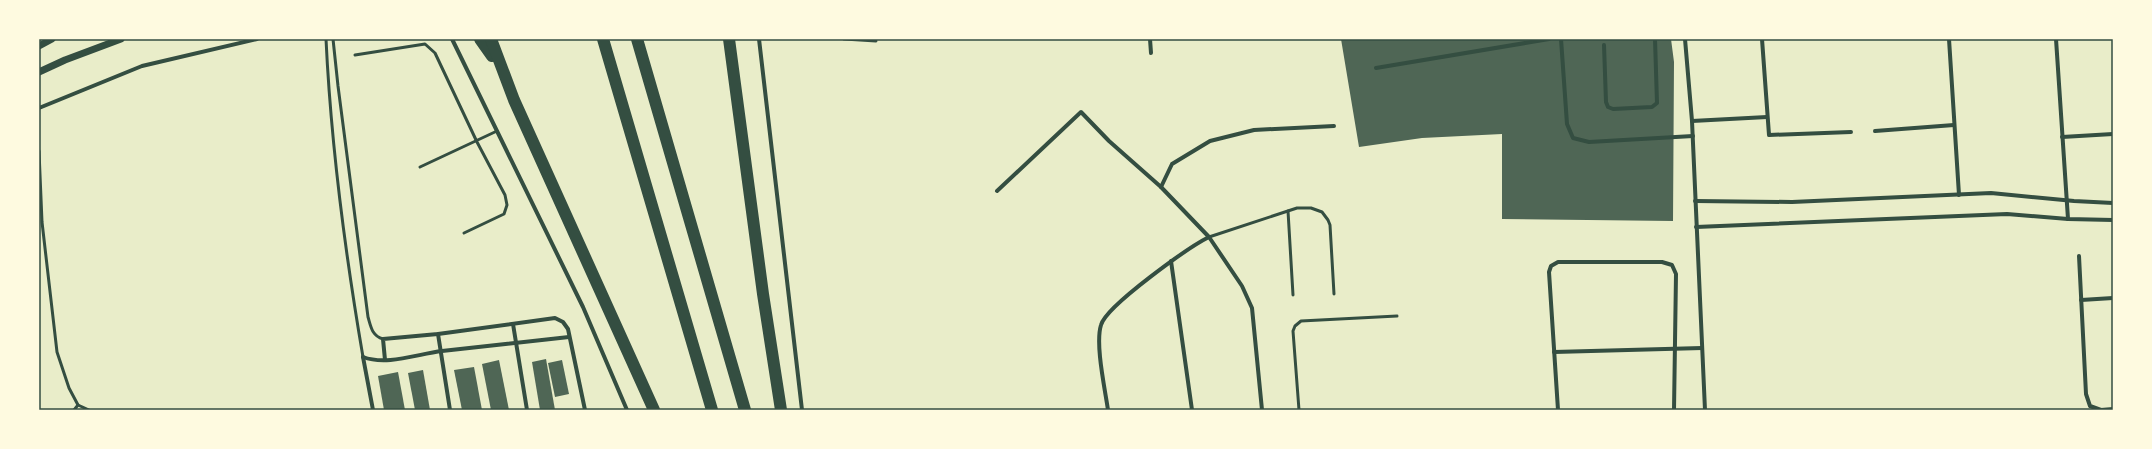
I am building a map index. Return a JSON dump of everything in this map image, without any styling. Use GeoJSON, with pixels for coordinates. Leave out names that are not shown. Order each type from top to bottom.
{"type":"FeatureCollection","features":[{"type":"Feature","properties":{"kind":"highway"},"geometry":{"type":"LineString","coordinates":[[480,39],[502,68]]}},
{"type":"Feature","properties":{"kind":"highway"},"geometry":{"type":"LineString","coordinates":[[490,39],[604,302],[654,410]]}},
{"type":"Feature","properties":{"kind":"highway"},"geometry":{"type":"LineString","coordinates":[[603,39],[712,410]]}},
{"type":"Feature","properties":{"kind":"highway"},"geometry":{"type":"LineString","coordinates":[[636,39],[745,410]]}},
{"type":"Feature","properties":{"kind":"highway"},"geometry":{"type":"LineString","coordinates":[[729,39],[763,294],[781,410]]}},
{"type":"Feature","properties":{"kind":"street"},"geometry":{"type":"LineString","coordinates":[[41,43],[52,39]]}},
{"type":"Feature","properties":{"kind":"street"},"geometry":{"type":"LineString","coordinates":[[39,72],[65,60],[121,39]]}},
{"type":"Feature","properties":{"kind":"street"},"geometry":{"type":"LineString","coordinates":[[39,108],[142,66],[257,39]]}},
{"type":"Feature","properties":{"kind":"street"},"geometry":{"type":"LineString","coordinates":[[452,39],[582,307],[627,410]]}},
{"type":"Feature","properties":{"kind":"street"},"geometry":{"type":"LineString","coordinates":[[759,39],[802,410]]}},
{"type":"Feature","properties":{"kind":"street"},"geometry":{"type":"LineString","coordinates":[[1150,39],[1151,53]]}},
{"type":"Feature","properties":{"kind":"street"},"geometry":{"type":"LineString","coordinates":[[1376,68],[1549,39]]}},
{"type":"Feature","properties":{"kind":"street"},"geometry":{"type":"LineString","coordinates":[[1561,39],[1567,124],[1573,138],[1589,142],[1693,136]]}},
{"type":"Feature","properties":{"kind":"street"},"geometry":{"type":"LineString","coordinates":[[1604,44],[1606,102],[1608,106],[1613,109],[1652,107],[1657,103],[1656,39]]}},
{"type":"Feature","properties":{"kind":"street"},"geometry":{"type":"LineString","coordinates":[[1686,39],[1693,136],[1705,410]]}},
{"type":"Feature","properties":{"kind":"street"},"geometry":{"type":"LineString","coordinates":[[1762,39],[1769,135],[1851,132]]}},
{"type":"Feature","properties":{"kind":"street"},"geometry":{"type":"LineString","coordinates":[[1949,39],[1959,196]]}},
{"type":"Feature","properties":{"kind":"street"},"geometry":{"type":"LineString","coordinates":[[2056,39],[2068,219]]}},
{"type":"Feature","properties":{"kind":"street"},"geometry":{"type":"LineString","coordinates":[[996,191],[1081,112],[1109,141],[1161,188],[1209,237],[1242,286],[1252,308],[1262,410]]}},
{"type":"Feature","properties":{"kind":"street"},"geometry":{"type":"LineString","coordinates":[[1692,121],[1767,117]]}},
{"type":"Feature","properties":{"kind":"street"},"geometry":{"type":"LineString","coordinates":[[1876,131],[1954,125]]}},
{"type":"Feature","properties":{"kind":"street"},"geometry":{"type":"LineString","coordinates":[[1161,188],[1172,164],[1210,141],[1254,130],[1334,126]]}},
{"type":"Feature","properties":{"kind":"street"},"geometry":{"type":"LineString","coordinates":[[2062,137],[2113,134]]}},
{"type":"Feature","properties":{"kind":"street"},"geometry":{"type":"LineString","coordinates":[[1695,201],[1792,202],[2010,194],[2113,203]]}},
{"type":"Feature","properties":{"kind":"street"},"geometry":{"type":"LineString","coordinates":[[1696,227],[2007,214],[2068,219],[2113,220]]}},
{"type":"Feature","properties":{"kind":"street"},"geometry":{"type":"LineString","coordinates":[[1108,410],[1099,340],[1101,324],[1110,311],[1171,261],[1209,237]]}},
{"type":"Feature","properties":{"kind":"street"},"geometry":{"type":"LineString","coordinates":[[2079,256],[2086,394],[2090,406],[2100,410],[2113,409]]}},
{"type":"Feature","properties":{"kind":"street"},"geometry":{"type":"LineString","coordinates":[[1171,261],[1192,410]]}},
{"type":"Feature","properties":{"kind":"street"},"geometry":{"type":"LineString","coordinates":[[1558,410],[1549,272],[1551,266],[1558,262],[1662,262],[1672,265],[1676,274],[1674,410]]}},
{"type":"Feature","properties":{"kind":"street"},"geometry":{"type":"LineString","coordinates":[[2081,300],[2113,298]]}},
{"type":"Feature","properties":{"kind":"street"},"geometry":{"type":"LineString","coordinates":[[385,360],[383,339],[438,334],[555,318],[563,322],[568,329],[585,410]]}},
{"type":"Feature","properties":{"kind":"street"},"geometry":{"type":"LineString","coordinates":[[513,324],[527,410]]}},
{"type":"Feature","properties":{"kind":"street"},"geometry":{"type":"LineString","coordinates":[[438,334],[450,410]]}},
{"type":"Feature","properties":{"kind":"street"},"geometry":{"type":"LineString","coordinates":[[363,357],[370,360],[385,360],[570,337]]}},
{"type":"Feature","properties":{"kind":"street"},"geometry":{"type":"LineString","coordinates":[[1554,352],[1702,348]]}},
{"type":"Feature","properties":{"kind":"street"},"geometry":{"type":"LineString","coordinates":[[363,357],[373,410]]}},
{"type":"Feature","properties":{"kind":"lane"},"geometry":{"type":"LineString","coordinates":[[326,39],[328,88],[352,291],[363,357]]}},
{"type":"Feature","properties":{"kind":"lane"},"geometry":{"type":"LineString","coordinates":[[333,39],[368,317],[373,332],[377,337],[383,339]]}},
{"type":"Feature","properties":{"kind":"lane"},"geometry":{"type":"LineString","coordinates":[[844,39],[876,41]]}},
{"type":"Feature","properties":{"kind":"lane"},"geometry":{"type":"LineString","coordinates":[[355,55],[425,44],[435,53],[476,142],[505,195],[507,205],[504,214],[464,233]]}},
{"type":"Feature","properties":{"kind":"lane"},"geometry":{"type":"LineString","coordinates":[[420,167],[497,131]]}},
{"type":"Feature","properties":{"kind":"lane"},"geometry":{"type":"LineString","coordinates":[[39,151],[42,222],[57,352],[69,388],[78,405],[89,410]]}},
{"type":"Feature","properties":{"kind":"lane"},"geometry":{"type":"LineString","coordinates":[[1209,237],[1297,208],[1311,208],[1322,212],[1330,225],[1334,294]]}},
{"type":"Feature","properties":{"kind":"lane"},"geometry":{"type":"LineString","coordinates":[[1288,211],[1293,295]]}},
{"type":"Feature","properties":{"kind":"lane"},"geometry":{"type":"LineString","coordinates":[[1299,410],[1293,331],[1294,326],[1302,321],[1397,316]]}},
{"type":"Feature","properties":{"kind":"lane"},"geometry":{"type":"LineString","coordinates":[[74,410],[78,405]]}},
{"type":"Feature","properties":{"kind":"building"},"geometry":{"type":"Polygon","coordinates":[[[1341,39],[1671,39],[1674,62],[1673,221],[1502,219],[1502,134],[1422,138],[1359,147],[1341,39]]]}},
{"type":"Feature","properties":{"kind":"building"},"geometry":{"type":"Polygon","coordinates":[[[546,359],[555,410],[540,410],[532,362],[546,359]]]}},
{"type":"Feature","properties":{"kind":"building"},"geometry":{"type":"Polygon","coordinates":[[[499,360],[509,410],[491,410],[482,364],[499,360]]]}},
{"type":"Feature","properties":{"kind":"building"},"geometry":{"type":"Polygon","coordinates":[[[562,360],[569,394],[555,397],[548,363],[562,360]]]}},
{"type":"Feature","properties":{"kind":"building"},"geometry":{"type":"Polygon","coordinates":[[[474,367],[482,410],[462,410],[454,370],[474,367]]]}},
{"type":"Feature","properties":{"kind":"building"},"geometry":{"type":"Polygon","coordinates":[[[423,370],[430,410],[415,410],[408,373],[423,370]]]}},
{"type":"Feature","properties":{"kind":"building"},"geometry":{"type":"Polygon","coordinates":[[[398,372],[405,410],[384,410],[378,376],[398,372]]]}}]}
